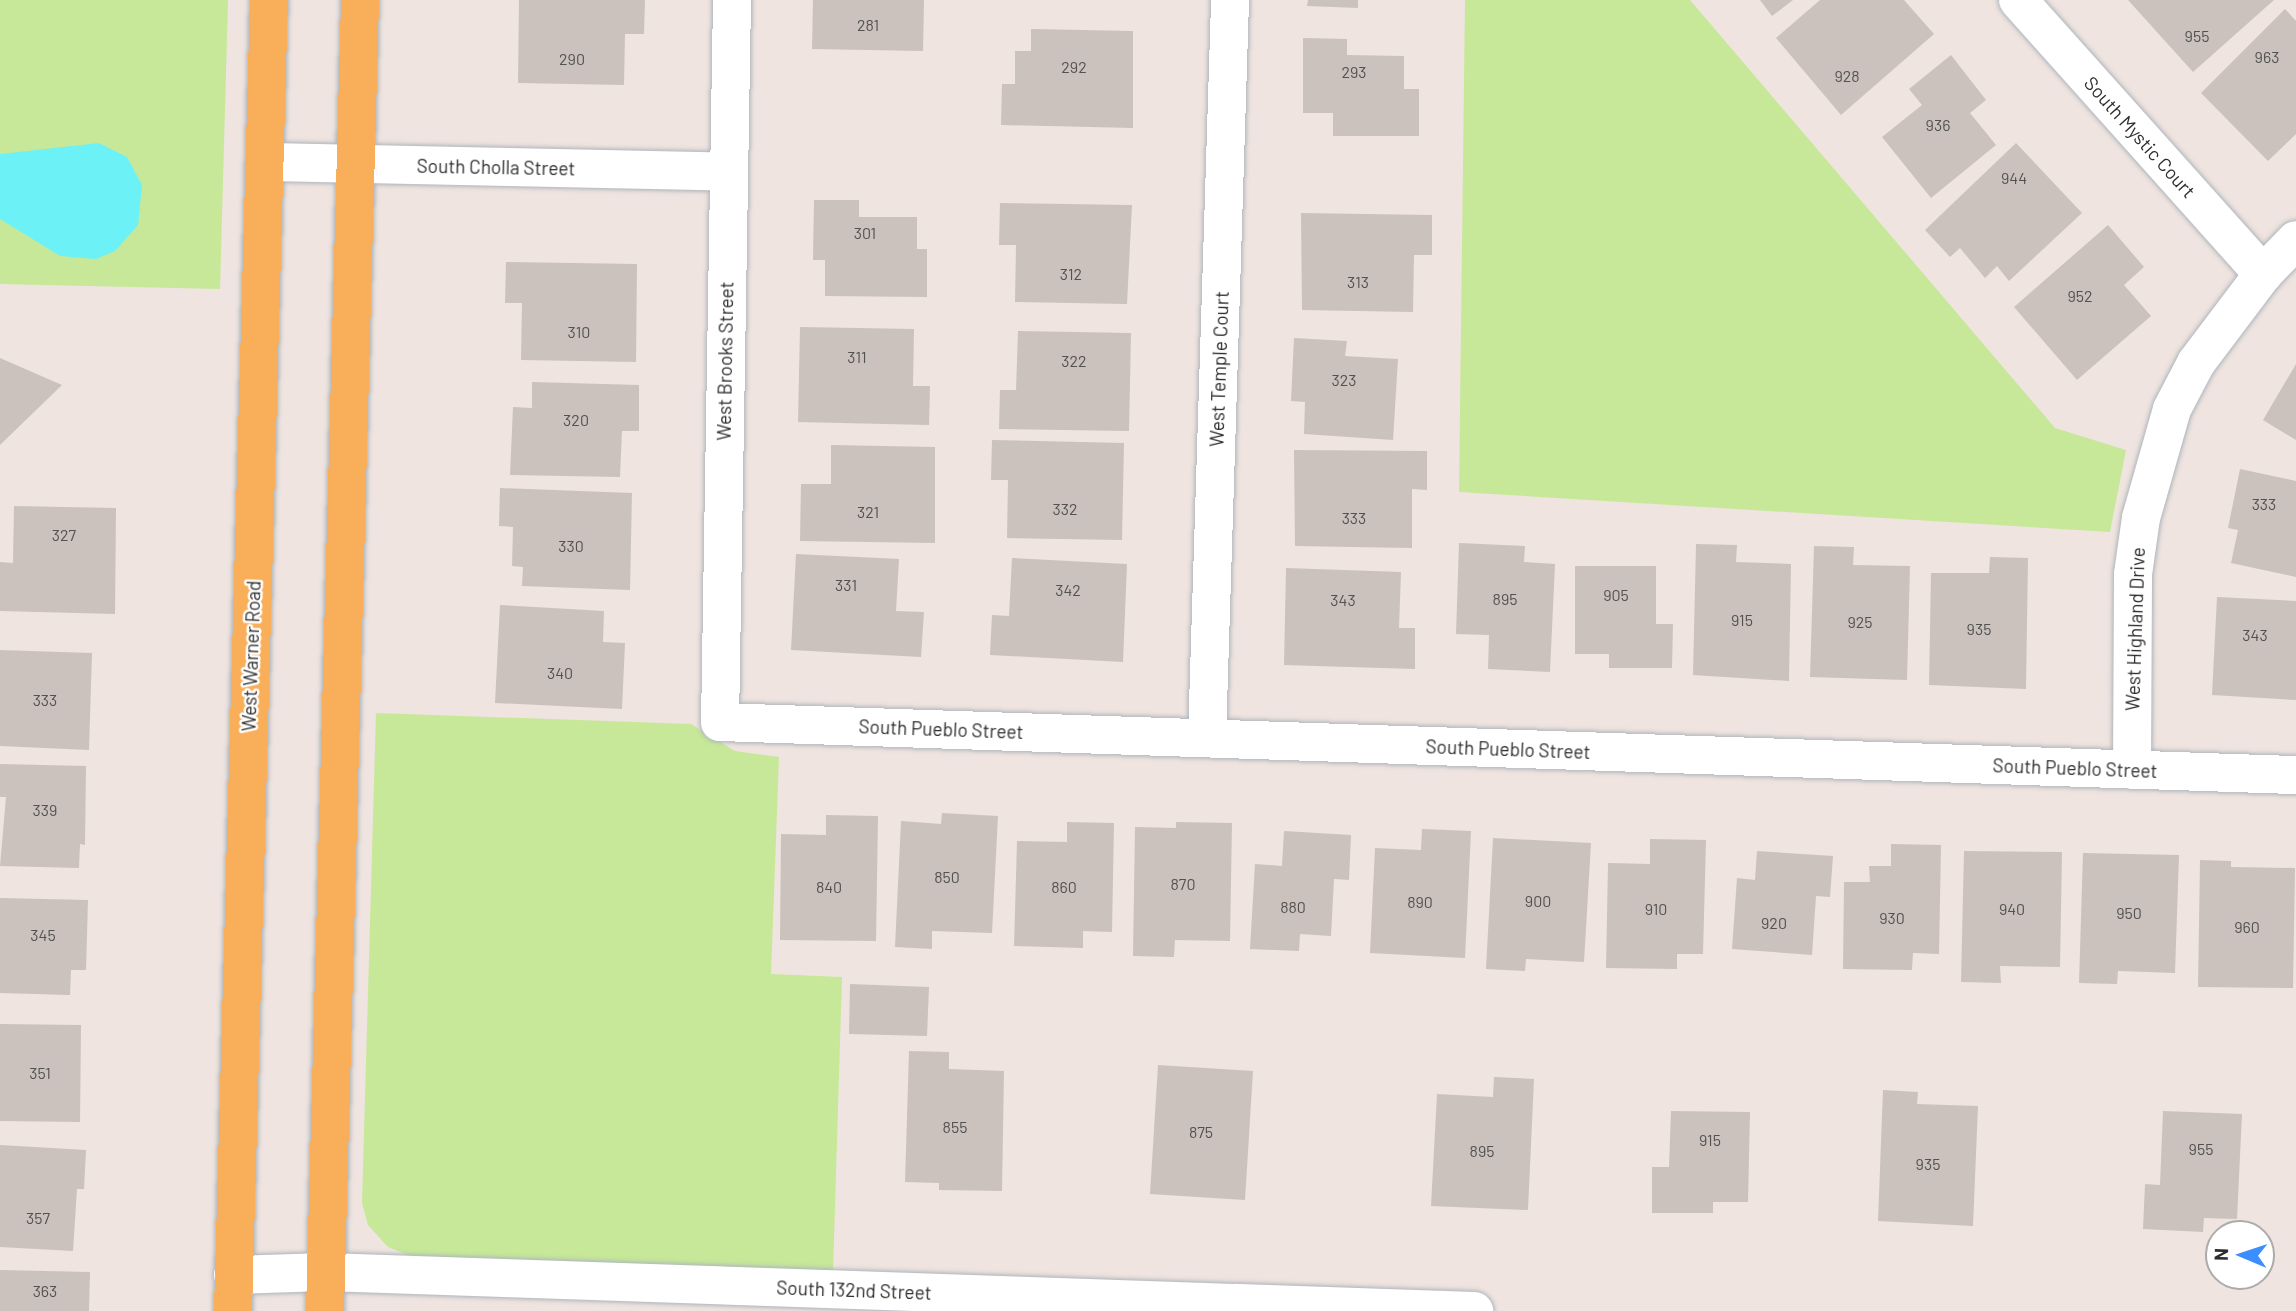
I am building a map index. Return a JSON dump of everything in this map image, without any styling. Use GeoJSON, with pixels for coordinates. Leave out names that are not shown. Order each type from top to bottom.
{"type":"FeatureCollection","features":[{"type":"Feature","properties":{"kind":"main road","name":"West Warner Road"},"geometry":{"type":"LineString","coordinates":[[233,1293],[269,0]]}},
{"type":"Feature","properties":{"kind":"main road"},"geometry":{"type":"LineString","coordinates":[[325,1311],[360,0]]}},
{"type":"Feature","properties":{"kind":"street","name":"West Brooks Street"},"geometry":{"type":"LineString","coordinates":[[720,722],[732,0]]}},
{"type":"Feature","properties":{"kind":"street","name":"West Temple Court"},"geometry":{"type":"LineString","coordinates":[[1207,738],[1230,0]]}},
{"type":"Feature","properties":{"kind":"street","name":"South Mystic Court"},"geometry":{"type":"LineString","coordinates":[[2018,0],[2263,274]]}},
{"type":"Feature","properties":{"kind":"street","name":"South Cholla Street"},"geometry":{"type":"LineString","coordinates":[[265,162],[728,172]]}},
{"type":"Feature","properties":{"kind":"street","name":"West Highland Drive"},"geometry":{"type":"LineString","coordinates":[[2132,770],[2133,574],[2141,518],[2172,409],[2196,363],[2263,274],[2296,240]]}},
{"type":"Feature","properties":{"kind":"street","name":"South Pueblo Street"},"geometry":{"type":"LineString","coordinates":[[720,722],[2296,775]]}},
{"type":"Feature","properties":{"kind":"street","name":"South 132nd Street"},"geometry":{"type":"LineString","coordinates":[[233,1293],[326,1272],[1474,1311]]}},
{"type":"Feature","properties":{"kind":"green space"},"geometry":{"type":"Polygon","coordinates":[[[0,0],[228,0],[220,289],[0,284],[0,0]]]}},
{"type":"Feature","properties":{"kind":"green space"},"geometry":{"type":"Polygon","coordinates":[[[1465,0],[1690,0],[2055,428],[2126,450],[2110,532],[1459,492],[1465,0]]]}},
{"type":"Feature","properties":{"kind":"green space"},"geometry":{"type":"Polygon","coordinates":[[[376,713],[691,724],[735,751],[779,757],[771,974],[842,977],[833,1271],[413,1257],[388,1247],[368,1225],[362,1203],[376,713]]]}},
{"type":"Feature","properties":{"kind":"water"},"geometry":{"type":"Polygon","coordinates":[[[99,143],[127,157],[142,185],[138,225],[115,251],[96,259],[60,256],[0,219],[0,154],[99,143]]]}},
{"type":"Feature","properties":{"kind":"building"},"geometry":{"type":"Polygon","coordinates":[[[519,0],[645,0],[644,34],[625,34],[624,85],[518,83],[519,0]]]}},
{"type":"Feature","properties":{"kind":"building"},"geometry":{"type":"Polygon","coordinates":[[[813,0],[924,0],[923,51],[812,49],[813,0]]]}},
{"type":"Feature","properties":{"kind":"building"},"geometry":{"type":"Polygon","coordinates":[[[1308,0],[1358,0],[1358,8],[1307,6],[1308,0]]]}},
{"type":"Feature","properties":{"kind":"building"},"geometry":{"type":"Polygon","coordinates":[[[1760,0],[1793,0],[1772,16],[1760,0]]]}},
{"type":"Feature","properties":{"kind":"building"},"geometry":{"type":"Polygon","coordinates":[[[1820,0],[1904,0],[1934,34],[1841,115],[1776,38],[1820,0]]]}},
{"type":"Feature","properties":{"kind":"building"},"geometry":{"type":"Polygon","coordinates":[[[2128,0],[2274,0],[2193,72],[2128,0]]]}},
{"type":"Feature","properties":{"kind":"building"},"geometry":{"type":"Polygon","coordinates":[[[2285,9],[2296,21],[2296,134],[2268,161],[2201,93],[2285,9]]]}},
{"type":"Feature","properties":{"kind":"building"},"geometry":{"type":"Polygon","coordinates":[[[1031,29],[1133,31],[1133,128],[1001,125],[1002,84],[1015,84],[1015,51],[1031,51],[1031,29]]]}},
{"type":"Feature","properties":{"kind":"building"},"geometry":{"type":"Polygon","coordinates":[[[1303,38],[1347,39],[1347,55],[1404,56],[1404,89],[1419,89],[1419,136],[1333,136],[1333,113],[1303,113],[1303,38]]]}},
{"type":"Feature","properties":{"kind":"building"},"geometry":{"type":"Polygon","coordinates":[[[1951,55],[1986,100],[1970,113],[1996,145],[1931,198],[1882,137],[1922,105],[1909,89],[1951,55]]]}},
{"type":"Feature","properties":{"kind":"building"},"geometry":{"type":"Polygon","coordinates":[[[2016,143],[2082,213],[2009,281],[1997,266],[1985,278],[1960,248],[1950,257],[1925,230],[2016,143]]]}},
{"type":"Feature","properties":{"kind":"building"},"geometry":{"type":"Polygon","coordinates":[[[814,200],[859,200],[859,217],[917,217],[917,249],[927,249],[927,297],[825,296],[825,260],[813,260],[814,200]]]}},
{"type":"Feature","properties":{"kind":"building"},"geometry":{"type":"Polygon","coordinates":[[[1000,203],[1132,205],[1127,304],[1015,302],[1016,245],[999,245],[1000,203]]]}},
{"type":"Feature","properties":{"kind":"building"},"geometry":{"type":"Polygon","coordinates":[[[1301,213],[1432,215],[1432,255],[1414,255],[1413,312],[1302,310],[1301,213]]]}},
{"type":"Feature","properties":{"kind":"building"},"geometry":{"type":"Polygon","coordinates":[[[2108,225],[2144,267],[2124,285],[2151,316],[2077,380],[2014,307],[2108,225]]]}},
{"type":"Feature","properties":{"kind":"building"},"geometry":{"type":"Polygon","coordinates":[[[506,262],[637,264],[636,362],[521,360],[522,303],[505,303],[506,262]]]}},
{"type":"Feature","properties":{"kind":"building"},"geometry":{"type":"Polygon","coordinates":[[[800,327],[914,329],[913,386],[930,386],[929,425],[798,422],[800,327]]]}},
{"type":"Feature","properties":{"kind":"building"},"geometry":{"type":"Polygon","coordinates":[[[1018,331],[1131,333],[1129,431],[999,429],[1000,390],[1016,390],[1018,331]]]}},
{"type":"Feature","properties":{"kind":"building"},"geometry":{"type":"Polygon","coordinates":[[[1294,338],[1347,341],[1345,356],[1398,359],[1393,440],[1304,434],[1305,402],[1291,401],[1294,338]]]}},
{"type":"Feature","properties":{"kind":"building"},"geometry":{"type":"Polygon","coordinates":[[[0,358],[62,385],[0,445],[0,358]]]}},
{"type":"Feature","properties":{"kind":"building"},"geometry":{"type":"Polygon","coordinates":[[[2296,364],[2296,440],[2263,420],[2296,364]]]}},
{"type":"Feature","properties":{"kind":"building"},"geometry":{"type":"Polygon","coordinates":[[[532,382],[639,385],[639,431],[622,431],[620,477],[510,475],[513,407],[532,408],[532,382]]]}},
{"type":"Feature","properties":{"kind":"building"},"geometry":{"type":"Polygon","coordinates":[[[992,440],[1124,443],[1122,540],[1007,538],[1008,480],[991,480],[992,440]]]}},
{"type":"Feature","properties":{"kind":"building"},"geometry":{"type":"Polygon","coordinates":[[[831,445],[935,447],[935,543],[800,541],[801,484],[831,484],[831,445]]]}},
{"type":"Feature","properties":{"kind":"building"},"geometry":{"type":"Polygon","coordinates":[[[1294,450],[1427,451],[1427,490],[1412,489],[1412,548],[1295,546],[1294,450]]]}},
{"type":"Feature","properties":{"kind":"building"},"geometry":{"type":"Polygon","coordinates":[[[2240,469],[2296,481],[2296,577],[2231,563],[2238,530],[2228,528],[2240,469]]]}},
{"type":"Feature","properties":{"kind":"building"},"geometry":{"type":"Polygon","coordinates":[[[500,488],[632,493],[630,590],[522,586],[523,567],[512,566],[513,527],[499,526],[500,488]]]}},
{"type":"Feature","properties":{"kind":"building"},"geometry":{"type":"Polygon","coordinates":[[[14,506],[116,508],[115,614],[0,611],[0,562],[13,563],[14,506]]]}},
{"type":"Feature","properties":{"kind":"building"},"geometry":{"type":"Polygon","coordinates":[[[1459,543],[1525,546],[1524,562],[1555,564],[1550,672],[1488,669],[1489,635],[1456,634],[1459,543]]]}},
{"type":"Feature","properties":{"kind":"building"},"geometry":{"type":"Polygon","coordinates":[[[1696,544],[1737,545],[1736,562],[1791,564],[1789,681],[1693,675],[1696,544]]]}},
{"type":"Feature","properties":{"kind":"building"},"geometry":{"type":"Polygon","coordinates":[[[1814,546],[1854,547],[1853,565],[1910,566],[1907,680],[1810,677],[1814,546]]]}},
{"type":"Feature","properties":{"kind":"building"},"geometry":{"type":"Polygon","coordinates":[[[796,554],[899,559],[896,611],[924,612],[921,657],[791,650],[796,554]]]}},
{"type":"Feature","properties":{"kind":"building"},"geometry":{"type":"Polygon","coordinates":[[[1990,557],[2028,558],[2026,689],[1929,685],[1931,573],[1989,573],[1990,557]]]}},
{"type":"Feature","properties":{"kind":"building"},"geometry":{"type":"Polygon","coordinates":[[[1012,558],[1127,564],[1123,662],[990,655],[992,615],[1009,616],[1012,558]]]}},
{"type":"Feature","properties":{"kind":"building"},"geometry":{"type":"Polygon","coordinates":[[[1575,566],[1656,566],[1656,624],[1673,624],[1672,668],[1609,668],[1609,654],[1575,654],[1575,566]]]}},
{"type":"Feature","properties":{"kind":"building"},"geometry":{"type":"Polygon","coordinates":[[[1286,568],[1401,572],[1399,628],[1415,628],[1415,669],[1284,665],[1286,568]]]}},
{"type":"Feature","properties":{"kind":"building"},"geometry":{"type":"Polygon","coordinates":[[[2217,597],[2296,601],[2296,700],[2212,695],[2217,597]]]}},
{"type":"Feature","properties":{"kind":"building"},"geometry":{"type":"Polygon","coordinates":[[[500,605],[604,611],[603,642],[625,643],[622,709],[495,703],[500,605]]]}},
{"type":"Feature","properties":{"kind":"building"},"geometry":{"type":"Polygon","coordinates":[[[0,650],[92,653],[89,750],[0,746],[0,650]]]}},
{"type":"Feature","properties":{"kind":"building"},"geometry":{"type":"Polygon","coordinates":[[[0,764],[86,766],[85,845],[80,844],[79,868],[0,866],[6,797],[0,797],[0,764]]]}},
{"type":"Feature","properties":{"kind":"building"},"geometry":{"type":"Polygon","coordinates":[[[942,813],[998,816],[992,933],[932,931],[932,949],[895,947],[901,821],[941,824],[942,813]]]}},
{"type":"Feature","properties":{"kind":"building"},"geometry":{"type":"Polygon","coordinates":[[[826,815],[878,816],[876,941],[780,940],[781,834],[826,835],[826,815]]]}},
{"type":"Feature","properties":{"kind":"building"},"geometry":{"type":"Polygon","coordinates":[[[1067,822],[1114,823],[1112,932],[1083,931],[1083,948],[1014,946],[1017,841],[1067,842],[1067,822]]]}},
{"type":"Feature","properties":{"kind":"building"},"geometry":{"type":"Polygon","coordinates":[[[1176,822],[1232,823],[1230,941],[1175,940],[1174,957],[1133,956],[1135,827],[1176,828],[1176,822]]]}},
{"type":"Feature","properties":{"kind":"building"},"geometry":{"type":"Polygon","coordinates":[[[1422,829],[1471,831],[1465,958],[1370,953],[1375,848],[1421,850],[1422,829]]]}},
{"type":"Feature","properties":{"kind":"building"},"geometry":{"type":"Polygon","coordinates":[[[1284,831],[1351,835],[1349,880],[1334,879],[1331,936],[1300,934],[1299,951],[1250,949],[1255,864],[1282,866],[1284,831]]]}},
{"type":"Feature","properties":{"kind":"building"},"geometry":{"type":"Polygon","coordinates":[[[1493,838],[1591,843],[1584,962],[1526,959],[1525,971],[1486,969],[1493,838]]]}},
{"type":"Feature","properties":{"kind":"building"},"geometry":{"type":"Polygon","coordinates":[[[1650,839],[1706,840],[1703,954],[1677,954],[1677,969],[1606,968],[1608,863],[1650,864],[1650,839]]]}},
{"type":"Feature","properties":{"kind":"building"},"geometry":{"type":"Polygon","coordinates":[[[1891,844],[1941,845],[1939,954],[1913,953],[1912,970],[1843,969],[1844,882],[1870,882],[1869,866],[1891,866],[1891,844]]]}},
{"type":"Feature","properties":{"kind":"building"},"geometry":{"type":"Polygon","coordinates":[[[1757,851],[1833,856],[1830,897],[1816,896],[1812,955],[1732,949],[1737,878],[1755,880],[1757,851]]]}},
{"type":"Feature","properties":{"kind":"building"},"geometry":{"type":"Polygon","coordinates":[[[1964,851],[2062,852],[2060,967],[2000,966],[2001,983],[1961,982],[1964,851]]]}},
{"type":"Feature","properties":{"kind":"building"},"geometry":{"type":"Polygon","coordinates":[[[2083,853],[2179,855],[2175,973],[2118,971],[2117,984],[2079,983],[2083,853]]]}},
{"type":"Feature","properties":{"kind":"building"},"geometry":{"type":"Polygon","coordinates":[[[2200,860],[2231,861],[2231,867],[2295,868],[2293,988],[2198,987],[2200,860]]]}},
{"type":"Feature","properties":{"kind":"building"},"geometry":{"type":"Polygon","coordinates":[[[0,898],[88,900],[86,970],[71,970],[70,995],[0,993],[0,898]]]}},
{"type":"Feature","properties":{"kind":"building"},"geometry":{"type":"Polygon","coordinates":[[[850,984],[929,987],[927,1036],[849,1034],[850,984]]]}},
{"type":"Feature","properties":{"kind":"building"},"geometry":{"type":"Polygon","coordinates":[[[0,1024],[81,1025],[80,1122],[0,1121],[0,1024]]]}},
{"type":"Feature","properties":{"kind":"building"},"geometry":{"type":"Polygon","coordinates":[[[909,1051],[949,1052],[949,1069],[1004,1071],[1002,1191],[939,1190],[939,1183],[905,1182],[909,1051]]]}},
{"type":"Feature","properties":{"kind":"building"},"geometry":{"type":"Polygon","coordinates":[[[1158,1065],[1253,1071],[1245,1200],[1150,1194],[1158,1065]]]}},
{"type":"Feature","properties":{"kind":"building"},"geometry":{"type":"Polygon","coordinates":[[[1494,1077],[1534,1079],[1528,1210],[1431,1206],[1437,1094],[1493,1097],[1494,1077]]]}},
{"type":"Feature","properties":{"kind":"building"},"geometry":{"type":"Polygon","coordinates":[[[1883,1090],[1918,1092],[1917,1104],[1978,1106],[1973,1226],[1878,1221],[1883,1090]]]}},
{"type":"Feature","properties":{"kind":"building"},"geometry":{"type":"Polygon","coordinates":[[[1671,1111],[1750,1112],[1748,1202],[1713,1202],[1713,1213],[1652,1213],[1652,1167],[1669,1167],[1671,1111]]]}},
{"type":"Feature","properties":{"kind":"building"},"geometry":{"type":"Polygon","coordinates":[[[2163,1111],[2242,1114],[2237,1219],[2204,1218],[2203,1232],[2143,1229],[2145,1184],[2160,1185],[2163,1111]]]}},
{"type":"Feature","properties":{"kind":"building"},"geometry":{"type":"Polygon","coordinates":[[[0,1145],[86,1150],[84,1189],[77,1189],[73,1251],[0,1247],[0,1145]]]}},
{"type":"Feature","properties":{"kind":"building"},"geometry":{"type":"Polygon","coordinates":[[[0,1270],[90,1272],[89,1311],[0,1311],[0,1270]]]}}]}
